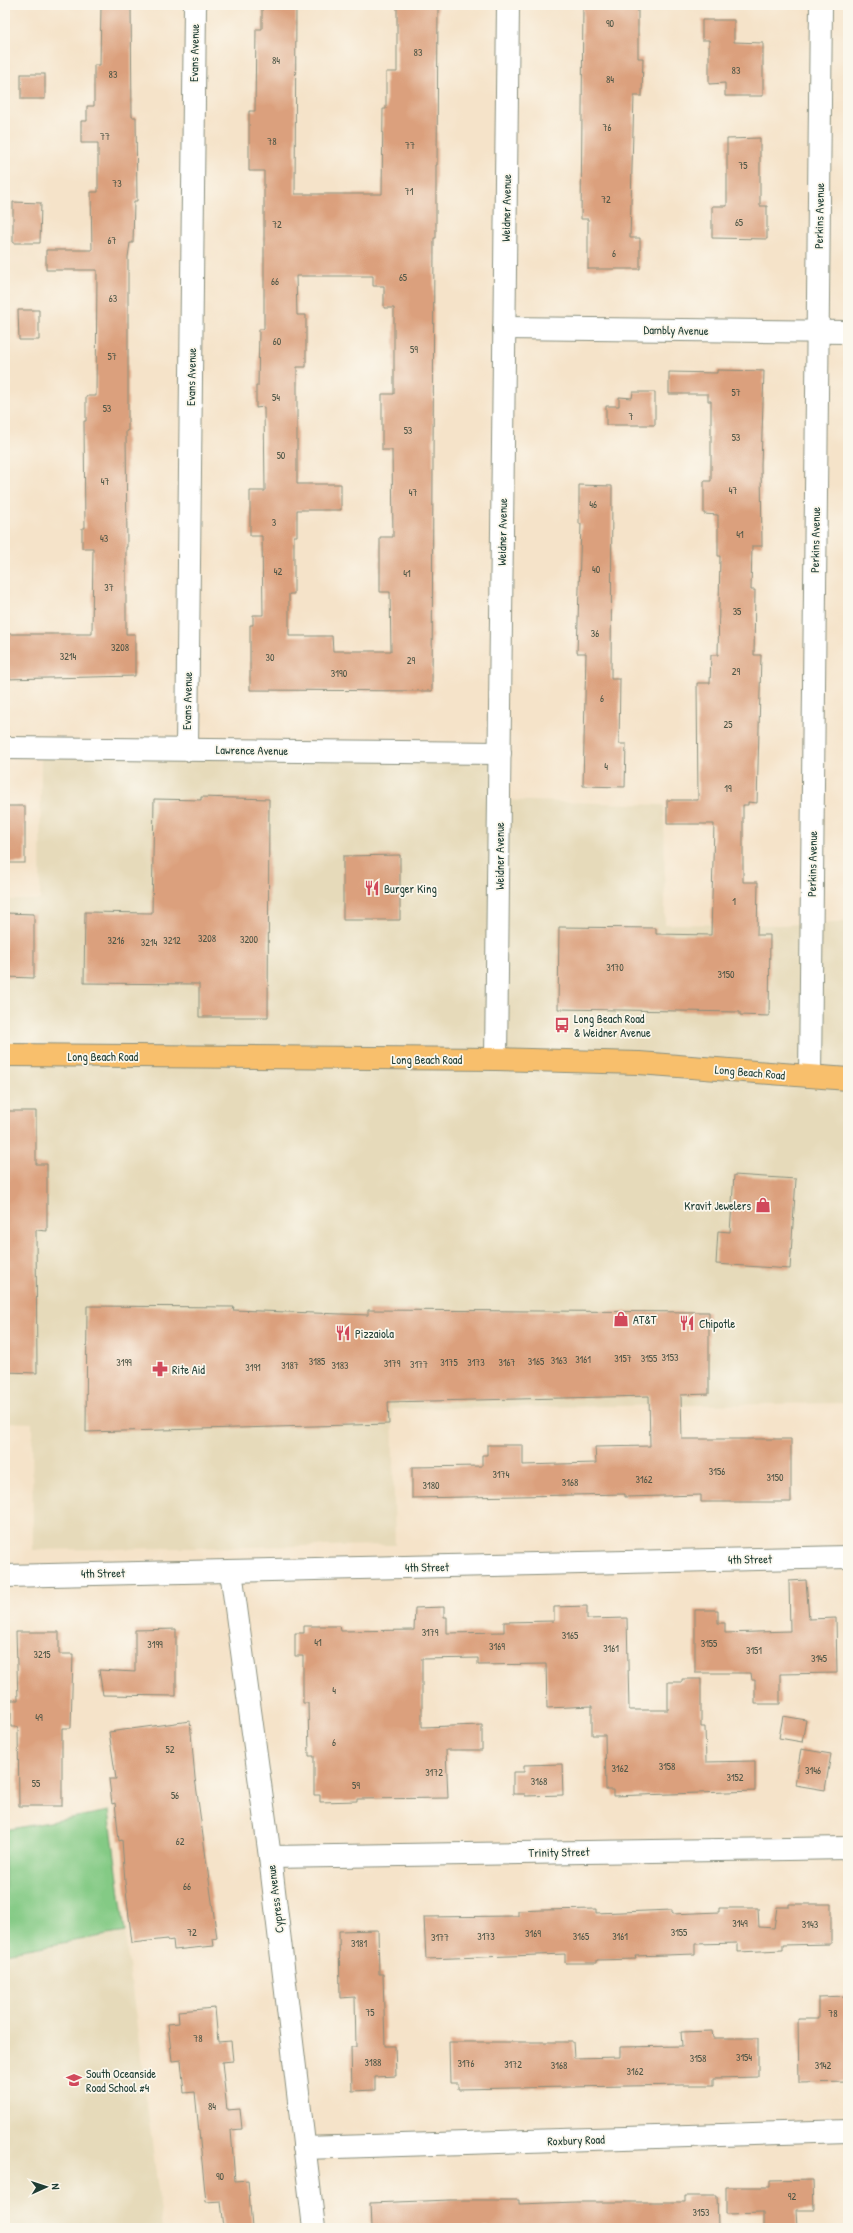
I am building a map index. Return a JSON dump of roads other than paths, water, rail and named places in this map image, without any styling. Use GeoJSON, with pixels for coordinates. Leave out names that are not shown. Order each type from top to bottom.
{"type":"FeatureCollection","features":[{"type":"Feature","properties":{"kind":"main road","name":"Long Beach Road"},"geometry":{"type":"LineString","coordinates":[[5,1055],[496,1059],[639,1063],[848,1078]]}},
{"type":"Feature","properties":{"kind":"street","name":"Evans Avenue"},"geometry":{"type":"LineString","coordinates":[[187,749],[195,5]]}},
{"type":"Feature","properties":{"kind":"street","name":"Weidner Avenue"},"geometry":{"type":"LineString","coordinates":[[496,1059],[508,5]]}},
{"type":"Feature","properties":{"kind":"street","name":"Perkins Avenue"},"geometry":{"type":"LineString","coordinates":[[810,1076],[821,5]]}},
{"type":"Feature","properties":{"kind":"street","name":"Dambly Avenue"},"geometry":{"type":"LineString","coordinates":[[504,328],[848,332]]}},
{"type":"Feature","properties":{"kind":"street","name":"Lawrence Avenue"},"geometry":{"type":"LineString","coordinates":[[5,748],[500,753]]}},
{"type":"Feature","properties":{"kind":"street","name":"4th Street"},"geometry":{"type":"LineString","coordinates":[[5,1576],[848,1557]]}},
{"type":"Feature","properties":{"kind":"street","name":"Cypress Avenue"},"geometry":{"type":"LineString","coordinates":[[231,1571],[270,1857],[314,2228]]}},
{"type":"Feature","properties":{"kind":"street","name":"Trinity Street"},"geometry":{"type":"LineString","coordinates":[[270,1857],[848,1848]]}},
{"type":"Feature","properties":{"kind":"street","name":"Roxbury Road"},"geometry":{"type":"LineString","coordinates":[[304,2148],[848,2131]]}},
{"type":"Feature","properties":{"kind":"place","name":"Burger King"},"geometry":{"type":"Point","coordinates":[372,888]}},
{"type":"Feature","properties":{"kind":"place","name":"Long Beach Road & Weidner Avenue"},"geometry":{"type":"Point","coordinates":[562,1025]}},
{"type":"Feature","properties":{"kind":"place","name":"Kravit Jewelers"},"geometry":{"type":"Point","coordinates":[763,1205]}},
{"type":"Feature","properties":{"kind":"place","name":"AT&T"},"geometry":{"type":"Point","coordinates":[621,1319]}},
{"type":"Feature","properties":{"kind":"place","name":"Chipotle"},"geometry":{"type":"Point","coordinates":[687,1323]}},
{"type":"Feature","properties":{"kind":"place","name":"Pizzaiola"},"geometry":{"type":"Point","coordinates":[343,1333]}},
{"type":"Feature","properties":{"kind":"place","name":"Rite Aid"},"geometry":{"type":"Point","coordinates":[160,1369]}},
{"type":"Feature","properties":{"kind":"place","name":"South Oceanside Road School #4"},"geometry":{"type":"Point","coordinates":[74,2080]}}]}
